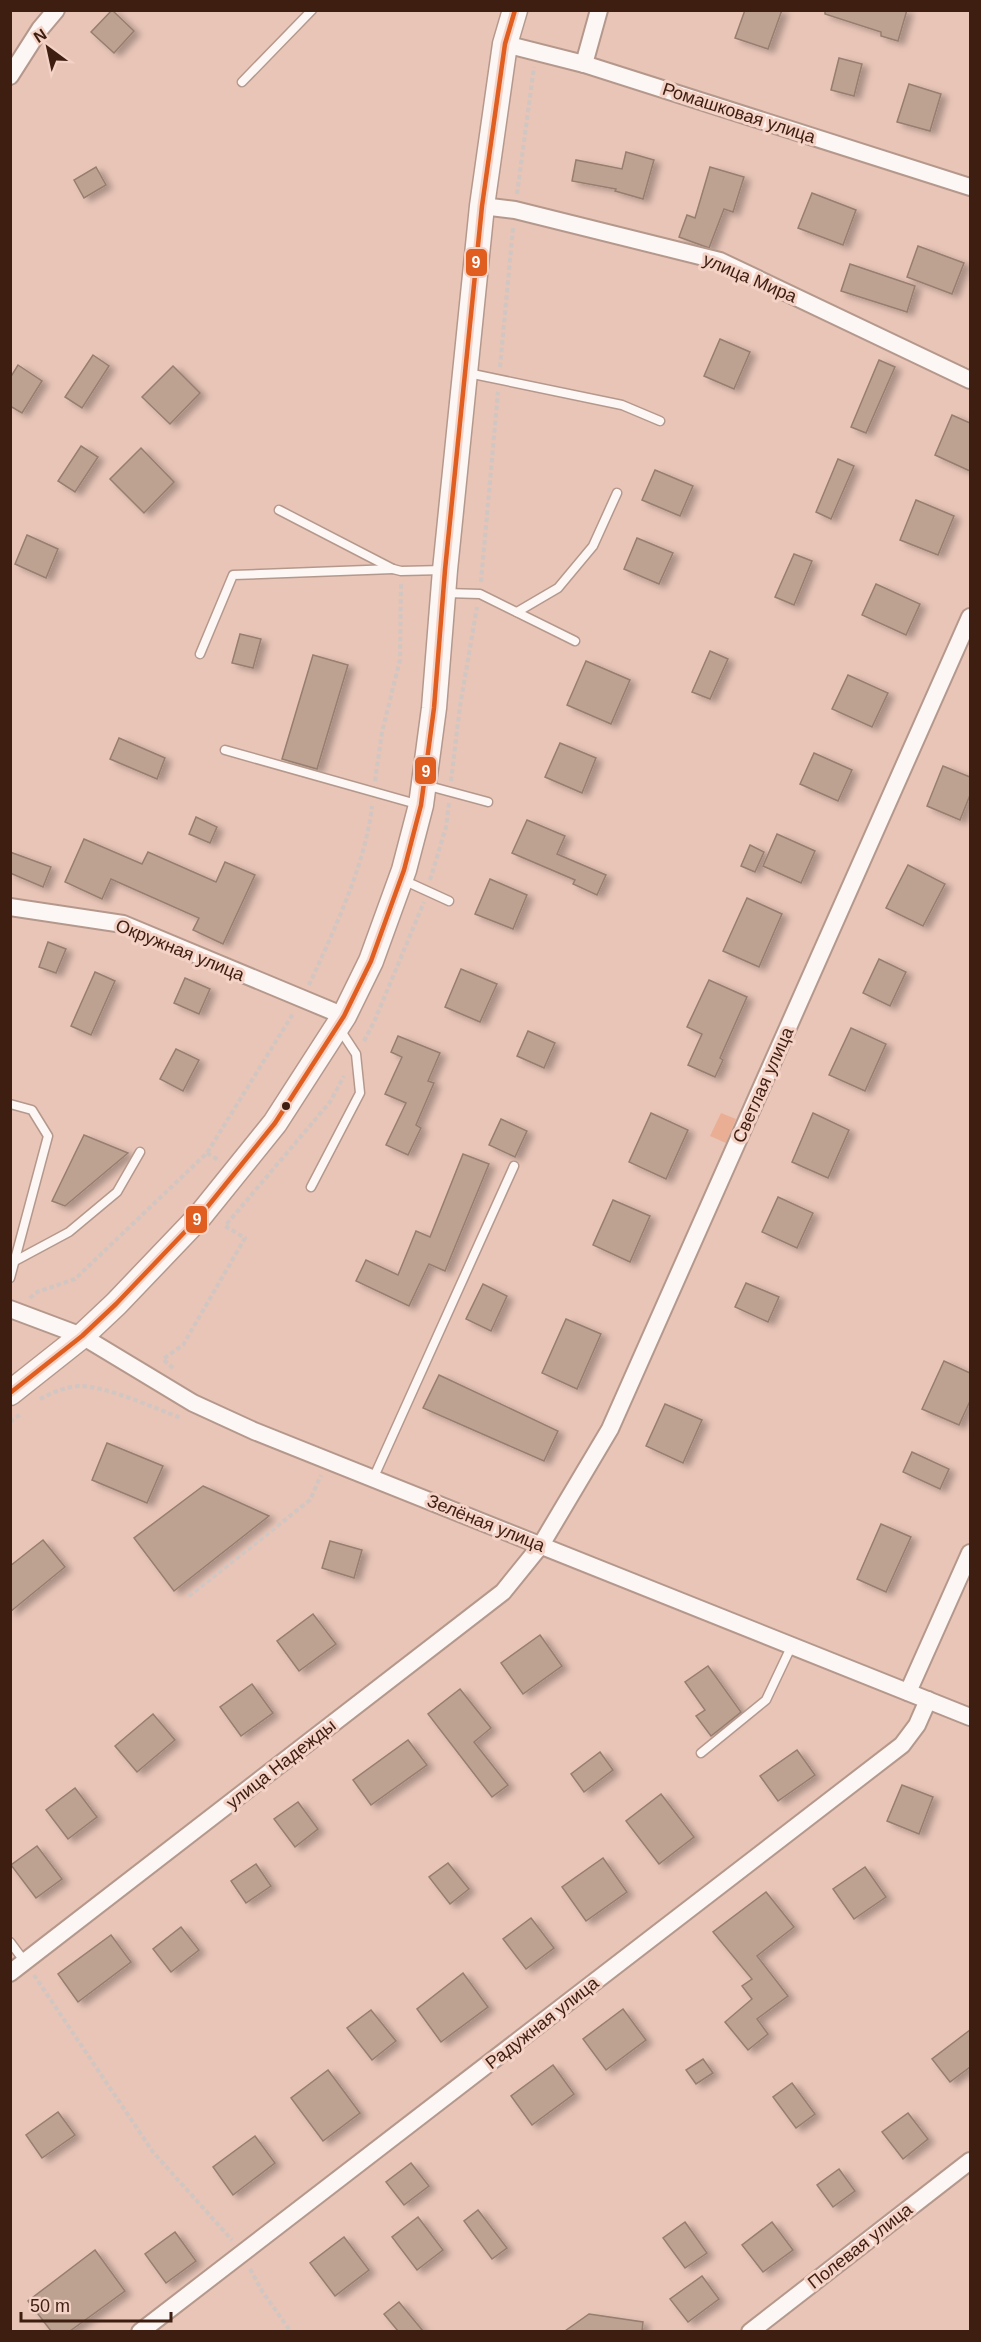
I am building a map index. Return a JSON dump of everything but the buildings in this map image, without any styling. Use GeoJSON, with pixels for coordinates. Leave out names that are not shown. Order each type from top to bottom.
{"type":"FeatureCollection","features":[{"type":"Feature","properties":{"kind":"main road"},"geometry":{"type":"LineString","coordinates":[[18,1402],[200,1216],[274,1124],[341,1021],[371,961],[401,879],[422,795],[434,708],[444,581],[482,206],[505,44],[514,10]]}},
{"type":"Feature","properties":{"kind":"street"},"geometry":{"type":"LineString","coordinates":[[10,76],[40,29],[56,10]]}},
{"type":"Feature","properties":{"kind":"street"},"geometry":{"type":"LineString","coordinates":[[584,64],[599,10]]}},
{"type":"Feature","properties":{"kind":"street","name":"Ромашковая улица"},"geometry":{"type":"LineString","coordinates":[[505,44],[584,64],[970,187]]}},
{"type":"Feature","properties":{"kind":"street","name":"улица Мира"},"geometry":{"type":"LineString","coordinates":[[482,206],[515,210],[720,261],[970,380]]}},
{"type":"Feature","properties":{"kind":"street","name":"Светлая улица"},"geometry":{"type":"LineString","coordinates":[[541,1545],[610,1429],[970,617]]}},
{"type":"Feature","properties":{"kind":"street","name":"Окружная улица"},"geometry":{"type":"LineString","coordinates":[[10,907],[123,924],[341,1021]]}},
{"type":"Feature","properties":{"kind":"street","name":"Зелёная улица"},"geometry":{"type":"LineString","coordinates":[[10,1310],[82,1336],[193,1404],[373,1479],[970,1717]]}},
{"type":"Feature","properties":{"kind":"street","name":"улица Надежды"},"geometry":{"type":"LineString","coordinates":[[10,1973],[503,1592],[541,1545]]}},
{"type":"Feature","properties":{"kind":"street"},"geometry":{"type":"LineString","coordinates":[[908,1692],[970,1553]]}},
{"type":"Feature","properties":{"kind":"street","name":"Радужная улица"},"geometry":{"type":"LineString","coordinates":[[140,2331],[902,1745],[918,1725],[928,1700]]}},
{"type":"Feature","properties":{"kind":"street","name":"Полевая улица"},"geometry":{"type":"LineString","coordinates":[[750,2331],[970,2161]]}},
{"type":"Feature","properties":{"kind":"lane"},"geometry":{"type":"LineString","coordinates":[[242,82],[312,10]]}},
{"type":"Feature","properties":{"kind":"lane"},"geometry":{"type":"LineString","coordinates":[[465,373],[622,405],[660,421]]}},
{"type":"Feature","properties":{"kind":"lane"},"geometry":{"type":"LineString","coordinates":[[517,612],[558,588],[593,546],[617,493]]}},
{"type":"Feature","properties":{"kind":"lane"},"geometry":{"type":"LineString","coordinates":[[279,510],[393,569],[444,581],[480,594],[575,641]]}},
{"type":"Feature","properties":{"kind":"lane"},"geometry":{"type":"LineString","coordinates":[[200,654],[233,574],[393,569]]}},
{"type":"Feature","properties":{"kind":"lane"},"geometry":{"type":"LineString","coordinates":[[225,750],[422,795],[488,802]]}},
{"type":"Feature","properties":{"kind":"lane"},"geometry":{"type":"LineString","coordinates":[[401,879],[449,902]]}},
{"type":"Feature","properties":{"kind":"lane"},"geometry":{"type":"LineString","coordinates":[[311,1187],[360,1093],[356,1054],[341,1021]]}},
{"type":"Feature","properties":{"kind":"lane"},"geometry":{"type":"LineString","coordinates":[[10,1104],[32,1110],[48,1136],[10,1278]]}},
{"type":"Feature","properties":{"kind":"lane"},"geometry":{"type":"LineString","coordinates":[[15,1261],[69,1232],[117,1192],[140,1152]]}},
{"type":"Feature","properties":{"kind":"lane"},"geometry":{"type":"LineString","coordinates":[[373,1479],[514,1166]]}},
{"type":"Feature","properties":{"kind":"lane"},"geometry":{"type":"LineString","coordinates":[[701,1753],[766,1700],[792,1645]]}},
{"type":"Feature","properties":{"kind":"lane"},"geometry":{"type":"LineString","coordinates":[[10,1942],[25,1962]]}},
{"type":"Feature","properties":{"kind":"path"},"geometry":{"type":"LineString","coordinates":[[177,1372],[163,1359],[183,1345],[245,1239],[225,1226]]}},
{"type":"Feature","properties":{"kind":"path"},"geometry":{"type":"LineString","coordinates":[[33,1405],[57,1390],[79,1386],[98,1388],[182,1419],[193,1404]]}},
{"type":"Feature","properties":{"kind":"path"},"geometry":{"type":"LineString","coordinates":[[10,1422],[18,1402]]}},
{"type":"Feature","properties":{"kind":"path"},"geometry":{"type":"LineString","coordinates":[[189,1596],[310,1500],[328,1460]]}},
{"type":"Feature","properties":{"kind":"path"},"geometry":{"type":"LineString","coordinates":[[25,1962],[153,2152],[228,2234],[262,2291],[291,2331]]}},
{"type":"Feature","properties":{"kind":"shaded area"},"geometry":{"type":"Polygon","coordinates":[[[721,1113],[736,1119],[726,1143],[710,1136],[721,1113]]]}},
{"type":"Feature","properties":{"kind":"transit line","name":"9"},"geometry":{"type":"LineString","coordinates":[[10,1393],[82,1336],[116,1304],[200,1216],[275,1123],[344,1016],[371,961],[404,870],[421,805],[434,708],[445,570],[482,206],[505,44],[515,10]]}}]}
